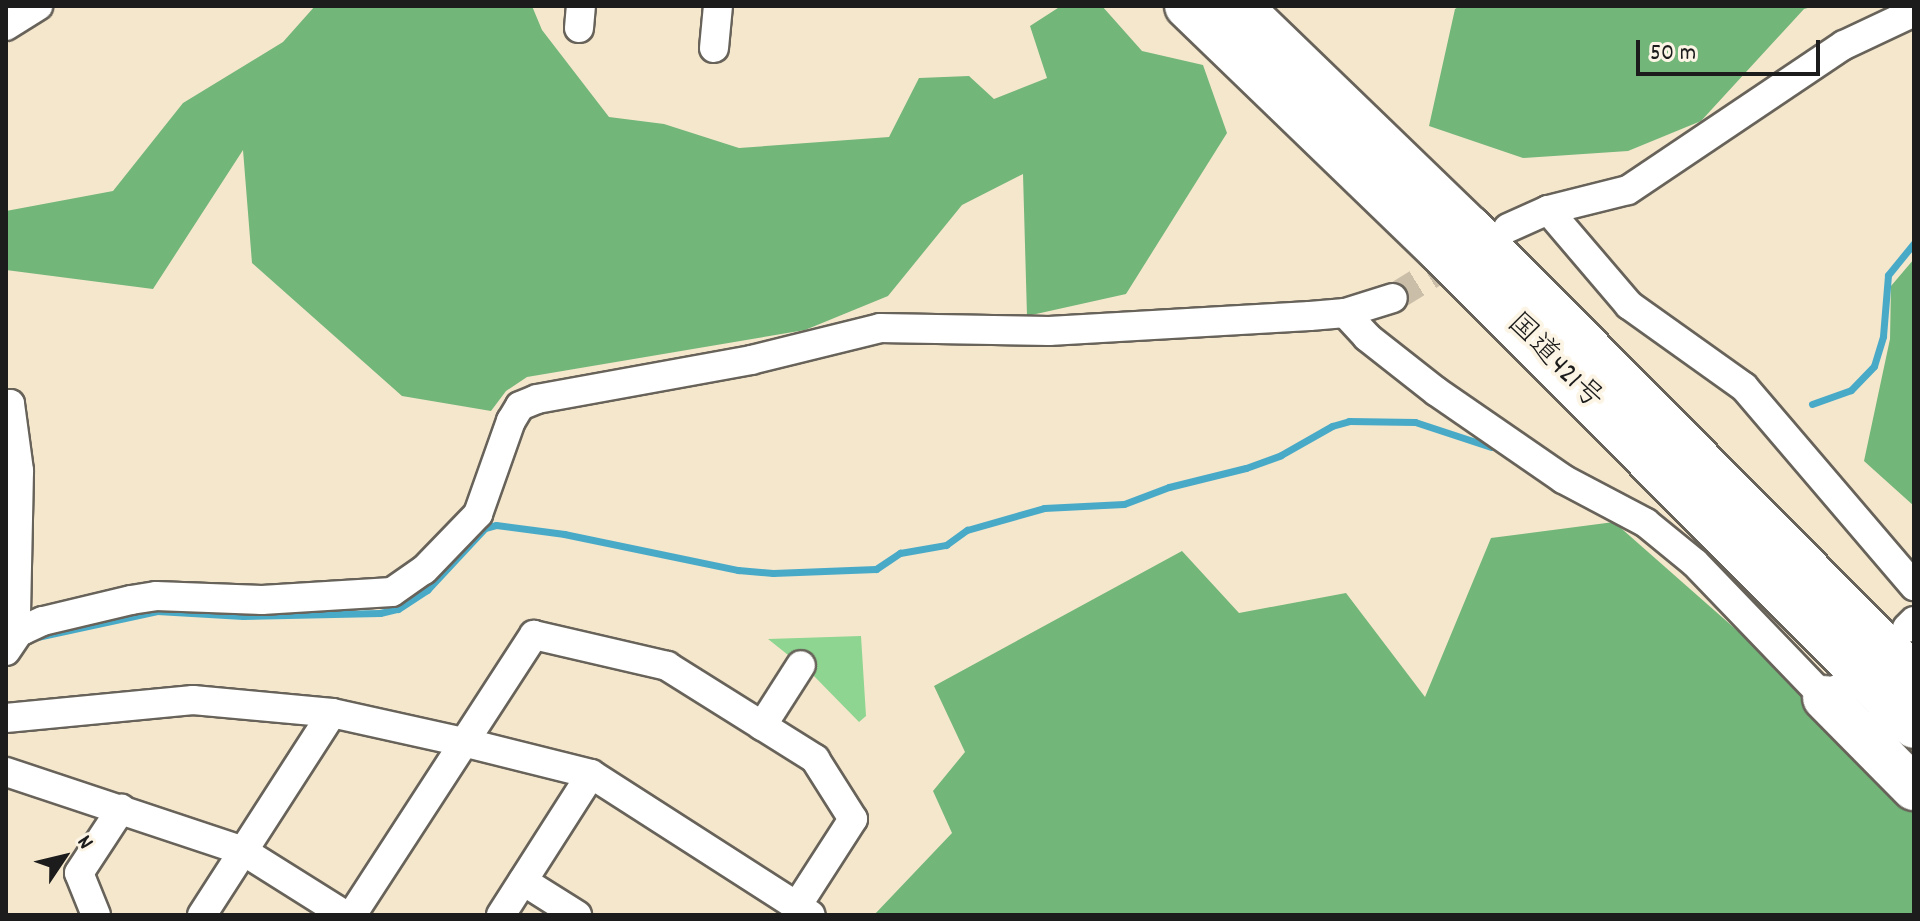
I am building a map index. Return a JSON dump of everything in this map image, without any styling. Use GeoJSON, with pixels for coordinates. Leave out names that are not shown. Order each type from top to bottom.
{"type":"FeatureCollection","features":[{"type":"Feature","properties":{"kind":"highway","name":"国道421号"},"geometry":{"type":"LineString","coordinates":[[1187,6],[1439,249],[1914,726]]}},
{"type":"Feature","properties":{"kind":"highway","name":"国道421号"},"geometry":{"type":"LineString","coordinates":[[1239,6],[1469,228],[1914,677]]}},
{"type":"Feature","properties":{"kind":"highway"},"geometry":{"type":"LineString","coordinates":[[1832,693],[1914,788]]}},
{"type":"Feature","properties":{"kind":"street"},"geometry":{"type":"LineString","coordinates":[[6,26],[38,6]]}},
{"type":"Feature","properties":{"kind":"street"},"geometry":{"type":"LineString","coordinates":[[714,48],[718,6]]}},
{"type":"Feature","properties":{"kind":"street"},"geometry":{"type":"LineString","coordinates":[[1508,228],[1548,210],[1628,190],[1844,45],[1914,12]]}},
{"type":"Feature","properties":{"kind":"street"},"geometry":{"type":"LineString","coordinates":[[1548,210],[1629,305],[1744,387],[1914,586]]}},
{"type":"Feature","properties":{"kind":"street"},"geometry":{"type":"LineString","coordinates":[[6,404],[10,404],[19,471],[15,632],[71,613],[156,596],[262,600],[392,592],[424,570],[478,514],[511,421],[520,406],[537,399],[751,360],[880,328],[1049,331],[1345,313],[1393,298]]}},
{"type":"Feature","properties":{"kind":"street"},"geometry":{"type":"LineString","coordinates":[[1345,313],[1367,337],[1487,427],[1563,479],[1646,523],[1695,563],[1832,693]]}},
{"type":"Feature","properties":{"kind":"street"},"geometry":{"type":"LineString","coordinates":[[6,718],[193,700],[332,713],[463,742],[591,774],[804,910],[853,819],[815,759],[667,666],[534,635],[463,742],[352,915]]}},
{"type":"Feature","properties":{"kind":"street"},"geometry":{"type":"LineString","coordinates":[[762,726],[801,665]]}},
{"type":"Feature","properties":{"kind":"street"},"geometry":{"type":"LineString","coordinates":[[202,915],[332,713]]}},
{"type":"Feature","properties":{"kind":"street"},"geometry":{"type":"LineString","coordinates":[[6,772],[243,851],[345,915]]}},
{"type":"Feature","properties":{"kind":"street"},"geometry":{"type":"LineString","coordinates":[[501,915],[591,774]]}},
{"type":"Feature","properties":{"kind":"street"},"geometry":{"type":"LineString","coordinates":[[96,915],[79,873],[121,809]]}},
{"type":"Feature","properties":{"kind":"street"},"geometry":{"type":"LineString","coordinates":[[523,881],[577,915]]}},
{"type":"Feature","properties":{"kind":"green space"},"geometry":{"type":"Polygon","coordinates":[[[315,6],[532,6],[542,30],[609,117],[664,124],[739,148],[889,137],[919,78],[969,76],[994,99],[1047,78],[1030,26],[1061,6],[1102,6],[1142,51],[1203,65],[1227,133],[1126,294],[1027,316],[1023,174],[962,205],[888,296],[805,330],[527,377],[506,391],[491,411],[402,396],[252,263],[243,150],[153,289],[6,270],[6,211],[113,191],[183,103],[283,42],[315,6]]]}},
{"type":"Feature","properties":{"kind":"green space"},"geometry":{"type":"Polygon","coordinates":[[[1460,6],[1815,6],[1804,9],[1701,121],[1628,151],[1523,158],[1429,126],[1455,9],[1460,6]]]}},
{"type":"Feature","properties":{"kind":"green space"},"geometry":{"type":"Polygon","coordinates":[[[1914,259],[1914,506],[1864,461],[1890,339],[1891,286],[1914,259]]]}},
{"type":"Feature","properties":{"kind":"green space"},"geometry":{"type":"Polygon","coordinates":[[[1614,522],[1824,707],[1914,798],[1914,915],[874,915],[952,833],[933,791],[965,752],[934,686],[1182,551],[1239,613],[1346,593],[1425,697],[1491,538],[1614,522]]]}},
{"type":"Feature","properties":{"kind":"green space"},"geometry":{"type":"Polygon","coordinates":[[[861,636],[866,716],[859,722],[812,674],[768,639],[861,636]]]}},
{"type":"Feature","properties":{"kind":"waterway"},"geometry":{"type":"LineString","coordinates":[[1812,404],[1851,390],[1874,366],[1883,336],[1888,275],[1914,243]]}},
{"type":"Feature","properties":{"kind":"waterway"},"geometry":{"type":"LineString","coordinates":[[37,637],[157,611],[243,616],[380,613],[398,609],[427,590],[485,528],[496,525],[564,534],[738,570],[773,573],[876,569],[900,553],[946,545],[967,530],[1044,508],[1124,504],[1169,487],[1246,468],[1281,455],[1332,426],[1349,421],[1415,422],[1491,447]]}},
{"type":"Feature","properties":{"kind":"tunnel"},"geometry":{"type":"LineString","coordinates":[[1393,298],[1463,255]]}}]}
